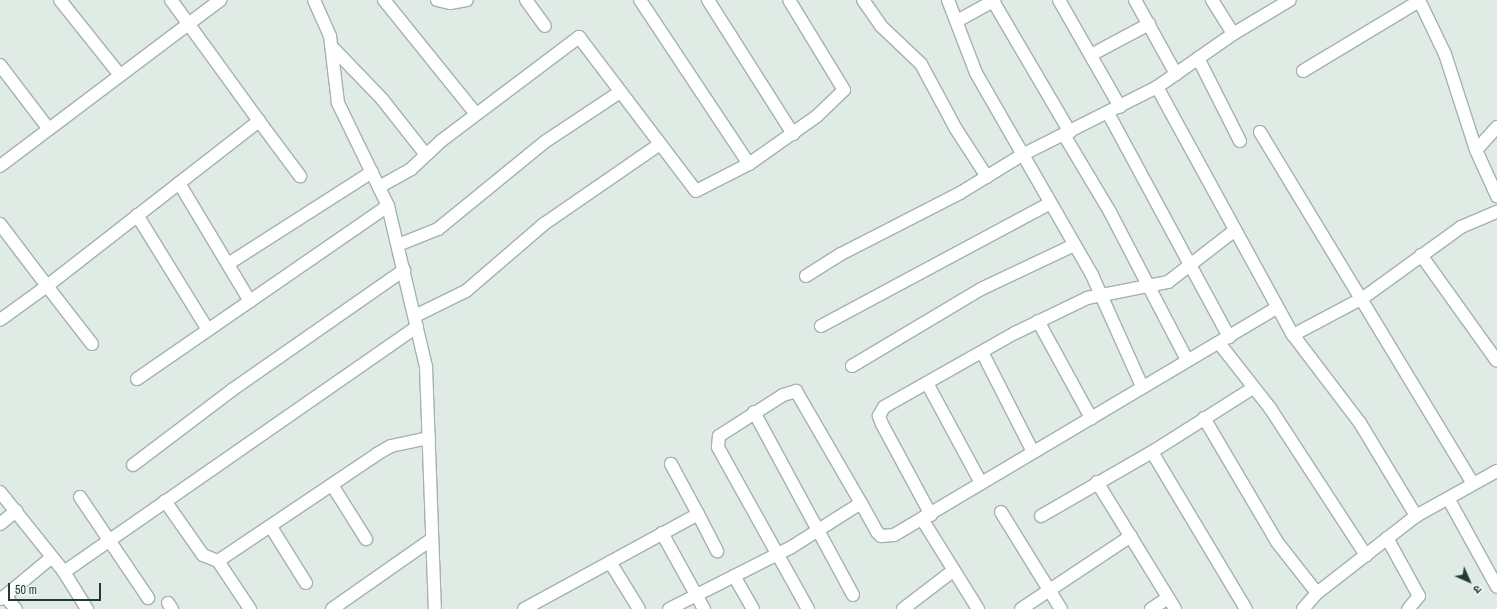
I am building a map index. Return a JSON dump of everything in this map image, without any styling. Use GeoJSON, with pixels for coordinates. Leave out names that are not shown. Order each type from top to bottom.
{"type":"FeatureCollection","features":[{"type":"Feature","properties":{"kind":"street"},"geometry":{"type":"LineString","coordinates":[[60,0],[119,74]]}},
{"type":"Feature","properties":{"kind":"street"},"geometry":{"type":"LineString","coordinates":[[171,0],[300,176]]}},
{"type":"Feature","properties":{"kind":"street"},"geometry":{"type":"LineString","coordinates":[[0,166],[119,74],[220,0]]}},
{"type":"Feature","properties":{"kind":"street"},"geometry":{"type":"LineString","coordinates":[[314,0],[332,47],[338,103],[388,206],[426,367],[435,609]]}},
{"type":"Feature","properties":{"kind":"street"},"geometry":{"type":"LineString","coordinates":[[384,0],[476,114]]}},
{"type":"Feature","properties":{"kind":"street"},"geometry":{"type":"LineString","coordinates":[[437,0],[450,3],[467,0]]}},
{"type":"Feature","properties":{"kind":"street"},"geometry":{"type":"LineString","coordinates":[[526,0],[545,26]]}},
{"type":"Feature","properties":{"kind":"street"},"geometry":{"type":"LineString","coordinates":[[640,0],[749,164]]}},
{"type":"Feature","properties":{"kind":"street"},"geometry":{"type":"LineString","coordinates":[[708,0],[793,134]]}},
{"type":"Feature","properties":{"kind":"street"},"geometry":{"type":"LineString","coordinates":[[379,187],[426,155],[476,114],[580,36],[620,92],[696,191],[749,164],[793,134],[845,88],[789,0]]}},
{"type":"Feature","properties":{"kind":"street"},"geometry":{"type":"LineString","coordinates":[[863,0],[881,26],[921,64],[956,129],[987,177]]}},
{"type":"Feature","properties":{"kind":"street"},"geometry":{"type":"LineString","coordinates":[[948,0],[976,72],[1049,204],[1102,295],[1142,386]]}},
{"type":"Feature","properties":{"kind":"street"},"geometry":{"type":"LineString","coordinates":[[1059,0],[1120,107]]}},
{"type":"Feature","properties":{"kind":"street"},"geometry":{"type":"LineString","coordinates":[[1135,0],[1176,74]]}},
{"type":"Feature","properties":{"kind":"street"},"geometry":{"type":"LineString","coordinates":[[1212,0],[1233,34]]}},
{"type":"Feature","properties":{"kind":"street"},"geometry":{"type":"LineString","coordinates":[[806,276],[840,254],[987,177],[1022,155],[1067,134],[1157,87],[1233,34],[1288,0]]}},
{"type":"Feature","properties":{"kind":"street"},"geometry":{"type":"LineString","coordinates":[[1303,71],[1419,0],[1445,54],[1476,150],[1497,196]]}},
{"type":"Feature","properties":{"kind":"street"},"geometry":{"type":"LineString","coordinates":[[957,21],[994,1],[1110,212],[1187,360]]}},
{"type":"Feature","properties":{"kind":"street"},"geometry":{"type":"LineString","coordinates":[[1091,55],[1149,24]]}},
{"type":"Feature","properties":{"kind":"street"},"geometry":{"type":"LineString","coordinates":[[332,47],[382,99],[426,155]]}},
{"type":"Feature","properties":{"kind":"street"},"geometry":{"type":"LineString","coordinates":[[1198,58],[1240,141]]}},
{"type":"Feature","properties":{"kind":"street"},"geometry":{"type":"LineString","coordinates":[[0,65],[48,128]]}},
{"type":"Feature","properties":{"kind":"street"},"geometry":{"type":"LineString","coordinates":[[1157,87],[1293,335],[1360,423],[1416,516]]}},
{"type":"Feature","properties":{"kind":"street"},"geometry":{"type":"LineString","coordinates":[[398,245],[443,225],[546,141],[620,92]]}},
{"type":"Feature","properties":{"kind":"street"},"geometry":{"type":"LineString","coordinates":[[1108,113],[1190,266],[1224,340],[1253,388],[1366,556]]}},
{"type":"Feature","properties":{"kind":"street"},"geometry":{"type":"LineString","coordinates":[[0,320],[47,286],[259,121]]}},
{"type":"Feature","properties":{"kind":"street"},"geometry":{"type":"LineString","coordinates":[[1476,150],[1497,127]]}},
{"type":"Feature","properties":{"kind":"street"},"geometry":{"type":"LineString","coordinates":[[1260,132],[1363,298],[1473,484]]}},
{"type":"Feature","properties":{"kind":"street"},"geometry":{"type":"LineString","coordinates":[[64,572],[416,322],[466,291],[544,224],[660,144]]}},
{"type":"Feature","properties":{"kind":"street"},"geometry":{"type":"LineString","coordinates":[[228,264],[372,172]]}},
{"type":"Feature","properties":{"kind":"street"},"geometry":{"type":"LineString","coordinates":[[179,183],[250,301]]}},
{"type":"Feature","properties":{"kind":"street"},"geometry":{"type":"LineString","coordinates":[[821,326],[1049,204]]}},
{"type":"Feature","properties":{"kind":"street"},"geometry":{"type":"LineString","coordinates":[[137,379],[388,206]]}},
{"type":"Feature","properties":{"kind":"street"},"geometry":{"type":"LineString","coordinates":[[1293,335],[1363,298],[1461,227],[1497,212]]}},
{"type":"Feature","properties":{"kind":"street"},"geometry":{"type":"LineString","coordinates":[[138,215],[208,330]]}},
{"type":"Feature","properties":{"kind":"street"},"geometry":{"type":"LineString","coordinates":[[0,224],[92,344]]}},
{"type":"Feature","properties":{"kind":"street"},"geometry":{"type":"LineString","coordinates":[[978,609],[954,570],[926,517],[879,416],[884,407],[1038,321],[1087,298],[1168,282],[1235,230]]}},
{"type":"Feature","properties":{"kind":"street"},"geometry":{"type":"LineString","coordinates":[[852,366],[981,289],[1074,245]]}},
{"type":"Feature","properties":{"kind":"street"},"geometry":{"type":"LineString","coordinates":[[1421,255],[1497,361]]}},
{"type":"Feature","properties":{"kind":"street"},"geometry":{"type":"LineString","coordinates":[[133,464],[232,390],[404,270]]}},
{"type":"Feature","properties":{"kind":"street"},"geometry":{"type":"LineString","coordinates":[[808,609],[776,555],[716,441],[754,412],[796,391],[881,536],[894,535],[1142,386],[1277,308]]}},
{"type":"Feature","properties":{"kind":"street"},"geometry":{"type":"LineString","coordinates":[[1038,321],[1090,418]]}},
{"type":"Feature","properties":{"kind":"street"},"geometry":{"type":"LineString","coordinates":[[982,352],[1033,452]]}},
{"type":"Feature","properties":{"kind":"street"},"geometry":{"type":"LineString","coordinates":[[927,383],[981,483]]}},
{"type":"Feature","properties":{"kind":"street"},"geometry":{"type":"LineString","coordinates":[[1041,516],[1097,482],[1152,452],[1253,388]]}},
{"type":"Feature","properties":{"kind":"street"},"geometry":{"type":"LineString","coordinates":[[754,412],[852,595]]}},
{"type":"Feature","properties":{"kind":"street"},"geometry":{"type":"LineString","coordinates":[[1204,418],[1277,542],[1317,593]]}},
{"type":"Feature","properties":{"kind":"street"},"geometry":{"type":"LineString","coordinates":[[218,561],[391,446],[429,438]]}},
{"type":"Feature","properties":{"kind":"street"},"geometry":{"type":"LineString","coordinates":[[1152,452],[1246,609]]}},
{"type":"Feature","properties":{"kind":"street"},"geometry":{"type":"LineString","coordinates":[[671,464],[717,552]]}},
{"type":"Feature","properties":{"kind":"street"},"geometry":{"type":"LineString","coordinates":[[1303,609],[1317,593],[1416,516],[1449,500],[1473,484],[1497,471]]}},
{"type":"Feature","properties":{"kind":"street"},"geometry":{"type":"LineString","coordinates":[[1097,482],[1175,609]]}},
{"type":"Feature","properties":{"kind":"street"},"geometry":{"type":"LineString","coordinates":[[332,485],[366,539]]}},
{"type":"Feature","properties":{"kind":"street"},"geometry":{"type":"LineString","coordinates":[[0,492],[64,572],[87,609]]}},
{"type":"Feature","properties":{"kind":"street"},"geometry":{"type":"LineString","coordinates":[[80,497],[111,539],[148,598]]}},
{"type":"Feature","properties":{"kind":"street"},"geometry":{"type":"LineString","coordinates":[[1449,500],[1497,587]]}},
{"type":"Feature","properties":{"kind":"street"},"geometry":{"type":"LineString","coordinates":[[166,501],[202,555],[218,561],[250,609]]}},
{"type":"Feature","properties":{"kind":"street"},"geometry":{"type":"LineString","coordinates":[[669,609],[696,594],[776,555],[861,502]]}},
{"type":"Feature","properties":{"kind":"street"},"geometry":{"type":"LineString","coordinates":[[0,524],[16,511]]}},
{"type":"Feature","properties":{"kind":"street"},"geometry":{"type":"LineString","coordinates":[[1001,512],[1061,609]]}},
{"type":"Feature","properties":{"kind":"street"},"geometry":{"type":"LineString","coordinates":[[524,609],[698,514]]}},
{"type":"Feature","properties":{"kind":"street"},"geometry":{"type":"LineString","coordinates":[[271,527],[306,583]]}},
{"type":"Feature","properties":{"kind":"street"},"geometry":{"type":"LineString","coordinates":[[662,533],[704,609]]}},
{"type":"Feature","properties":{"kind":"street"},"geometry":{"type":"LineString","coordinates":[[1021,609],[1131,536]]}},
{"type":"Feature","properties":{"kind":"street"},"geometry":{"type":"LineString","coordinates":[[1386,538],[1419,596],[1408,609]]}},
{"type":"Feature","properties":{"kind":"street"},"geometry":{"type":"LineString","coordinates":[[337,608],[432,539]]}},
{"type":"Feature","properties":{"kind":"street"},"geometry":{"type":"LineString","coordinates":[[16,609],[2,598],[52,557]]}},
{"type":"Feature","properties":{"kind":"street"},"geometry":{"type":"LineString","coordinates":[[610,562],[639,609]]}},
{"type":"Feature","properties":{"kind":"street"},"geometry":{"type":"LineString","coordinates":[[903,609],[954,570]]}},
{"type":"Feature","properties":{"kind":"street"},"geometry":{"type":"LineString","coordinates":[[734,576],[752,609]]}},
{"type":"Feature","properties":{"kind":"street"},"geometry":{"type":"LineString","coordinates":[[1151,609],[1168,598]]}}]}
